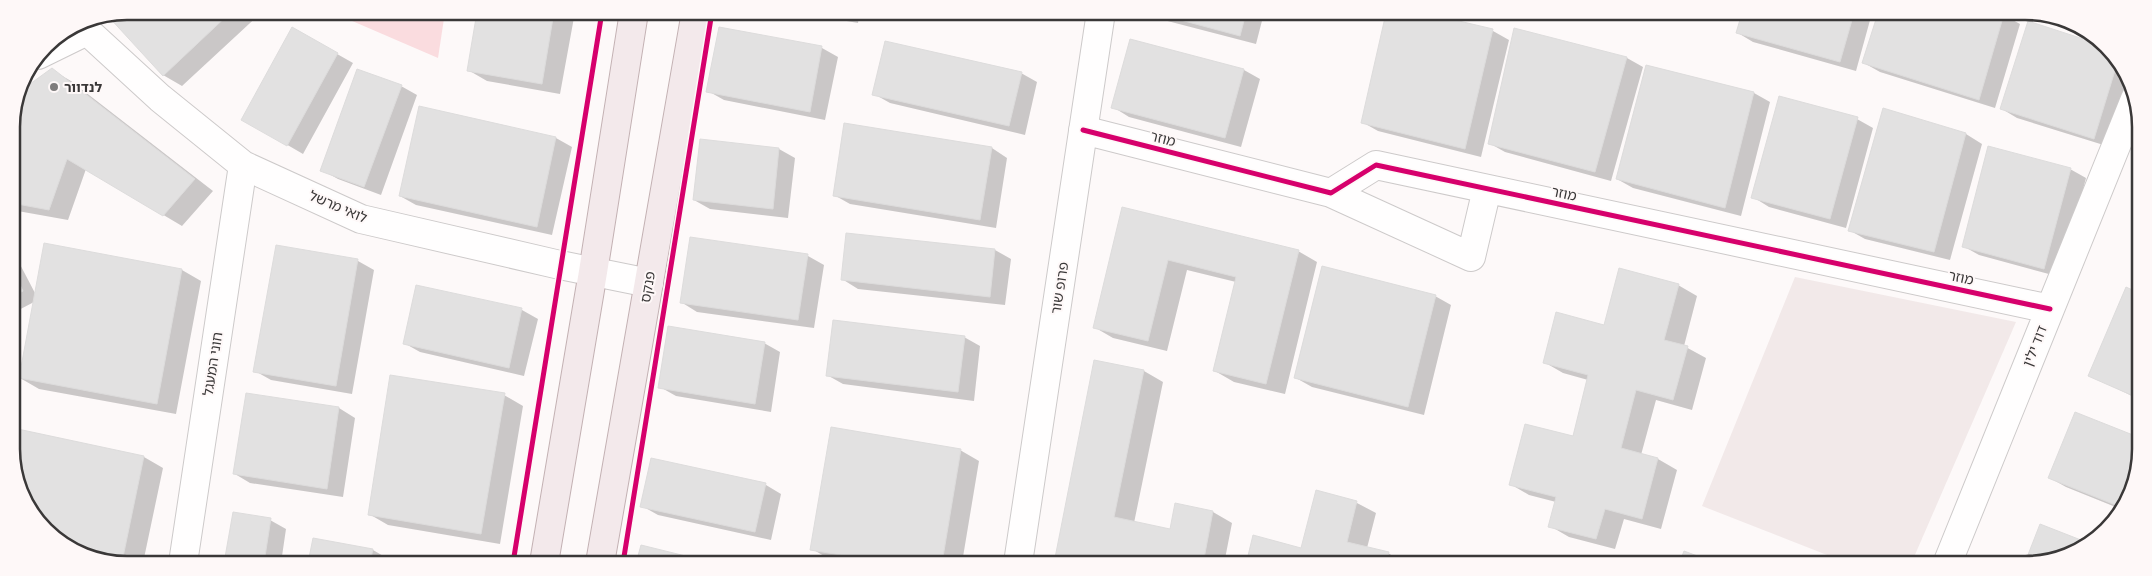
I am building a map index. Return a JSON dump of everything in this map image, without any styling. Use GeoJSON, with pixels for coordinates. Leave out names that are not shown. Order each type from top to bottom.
{"type":"FeatureCollection","features":[{"type":"Feature","properties":{"kind":"main road"},"geometry":{"type":"LineString","coordinates":[[545,556],[594,272],[633,20]]}},
{"type":"Feature","properties":{"kind":"main road","name":"פנקס"},"geometry":{"type":"LineString","coordinates":[[601,556],[695,20]]}},
{"type":"Feature","properties":{"kind":"street","name":"פרופ שור"},"geometry":{"type":"LineString","coordinates":[[1019,556],[1101,20]]}},
{"type":"Feature","properties":{"kind":"street","name":"לואי מרשל"},"geometry":{"type":"LineString","coordinates":[[85,28],[160,98],[243,166],[361,219],[649,283]]}},
{"type":"Feature","properties":{"kind":"street","name":"דוד ילין"},"geometry":{"type":"LineString","coordinates":[[1950,556],[2131,112]]}},
{"type":"Feature","properties":{"kind":"street","name":"מוזר"},"geometry":{"type":"LineString","coordinates":[[1083,130],[1331,193],[1471,257],[1487,189]]}},
{"type":"Feature","properties":{"kind":"street","name":"מוזר"},"geometry":{"type":"LineString","coordinates":[[1331,193],[1376,165],[2050,309]]}},
{"type":"Feature","properties":{"kind":"street","name":"חוני המעגל"},"geometry":{"type":"LineString","coordinates":[[184,556],[243,166]]}},
{"type":"Feature","properties":{"kind":"shaded area"},"geometry":{"type":"Polygon","coordinates":[[[350,20],[444,20],[438,58],[350,20]]]}},
{"type":"Feature","properties":{"kind":"shaded area"},"geometry":{"type":"Polygon","coordinates":[[[1795,277],[2016,322],[1914,556],[1830,556],[1702,506],[1795,277]]]}},
{"type":"Feature","properties":{"kind":"building"},"geometry":{"type":"Polygon","coordinates":[[[222,20],[163,76],[113,21],[222,20]]]}},
{"type":"Feature","properties":{"kind":"building"},"geometry":{"type":"Polygon","coordinates":[[[476,20],[553,20],[542,84],[467,71],[476,20]]]}},
{"type":"Feature","properties":{"kind":"building"},"geometry":{"type":"Polygon","coordinates":[[[1181,20],[1244,20],[1240,36],[1181,20]]]}},
{"type":"Feature","properties":{"kind":"building"},"geometry":{"type":"Polygon","coordinates":[[[1384,20],[1455,20],[1493,29],[1465,149],[1361,123],[1384,20]]]}},
{"type":"Feature","properties":{"kind":"building"},"geometry":{"type":"Polygon","coordinates":[[[1740,20],[1852,20],[1840,62],[1736,33],[1740,20]]]}},
{"type":"Feature","properties":{"kind":"building"},"geometry":{"type":"Polygon","coordinates":[[[1876,20],[2002,20],[1979,100],[1862,63],[1876,20]]]}},
{"type":"Feature","properties":{"kind":"building"},"geometry":{"type":"Polygon","coordinates":[[[2028,21],[2088,40],[2101,51],[2115,70],[2094,139],[2000,109],[2028,21]]]}},
{"type":"Feature","properties":{"kind":"building"},"geometry":{"type":"Polygon","coordinates":[[[292,27],[338,53],[287,146],[241,120],[292,27]]]}},
{"type":"Feature","properties":{"kind":"building"},"geometry":{"type":"Polygon","coordinates":[[[719,27],[822,46],[810,112],[706,92],[719,27]]]}},
{"type":"Feature","properties":{"kind":"building"},"geometry":{"type":"Polygon","coordinates":[[[1514,28],[1627,57],[1595,172],[1488,144],[1514,28]]]}},
{"type":"Feature","properties":{"kind":"building"},"geometry":{"type":"Polygon","coordinates":[[[1130,39],[1244,69],[1225,138],[1111,108],[1130,39]]]}},
{"type":"Feature","properties":{"kind":"building"},"geometry":{"type":"Polygon","coordinates":[[[885,41],[1022,72],[1009,126],[872,95],[885,41]]]}},
{"type":"Feature","properties":{"kind":"building"},"geometry":{"type":"Polygon","coordinates":[[[1646,65],[1754,92],[1725,208],[1616,179],[1646,65]]]}},
{"type":"Feature","properties":{"kind":"building"},"geometry":{"type":"Polygon","coordinates":[[[52,68],[195,179],[163,216],[67,159],[49,210],[20,205],[20,120],[29,85],[52,68]]]}},
{"type":"Feature","properties":{"kind":"building"},"geometry":{"type":"Polygon","coordinates":[[[357,69],[402,85],[364,187],[320,171],[357,69]]]}},
{"type":"Feature","properties":{"kind":"building"},"geometry":{"type":"Polygon","coordinates":[[[1779,96],[1858,117],[1830,219],[1751,198],[1779,96]]]}},
{"type":"Feature","properties":{"kind":"building"},"geometry":{"type":"Polygon","coordinates":[[[419,106],[556,137],[537,227],[399,196],[419,106]]]}},
{"type":"Feature","properties":{"kind":"building"},"geometry":{"type":"Polygon","coordinates":[[[1883,108],[1966,133],[1934,252],[1848,231],[1883,108]]]}},
{"type":"Feature","properties":{"kind":"building"},"geometry":{"type":"Polygon","coordinates":[[[844,123],[992,147],[980,220],[833,196],[844,123]]]}},
{"type":"Feature","properties":{"kind":"building"},"geometry":{"type":"Polygon","coordinates":[[[700,139],[779,148],[773,209],[693,200],[700,139]]]}},
{"type":"Feature","properties":{"kind":"building"},"geometry":{"type":"Polygon","coordinates":[[[1988,146],[2071,168],[2044,269],[1962,247],[1988,146]]]}},
{"type":"Feature","properties":{"kind":"building"},"geometry":{"type":"Polygon","coordinates":[[[1122,207],[1299,250],[1266,384],[1213,371],[1236,277],[1168,260],[1148,341],[1093,328],[1122,207]]]}},
{"type":"Feature","properties":{"kind":"building"},"geometry":{"type":"Polygon","coordinates":[[[846,233],[995,249],[990,297],[841,280],[846,233]]]}},
{"type":"Feature","properties":{"kind":"building"},"geometry":{"type":"Polygon","coordinates":[[[690,237],[808,254],[798,320],[680,303],[690,237]]]}},
{"type":"Feature","properties":{"kind":"building"},"geometry":{"type":"Polygon","coordinates":[[[44,243],[182,269],[157,404],[20,378],[44,243]]]}},
{"type":"Feature","properties":{"kind":"building"},"geometry":{"type":"Polygon","coordinates":[[[276,245],[358,259],[336,386],[253,372],[276,245]]]}},
{"type":"Feature","properties":{"kind":"building"},"geometry":{"type":"Polygon","coordinates":[[[1322,266],[1436,295],[1408,407],[1294,378],[1322,266]]]}},
{"type":"Feature","properties":{"kind":"building"},"geometry":{"type":"Polygon","coordinates":[[[1619,268],[1679,284],[1664,340],[1688,346],[1673,400],[1636,390],[1621,448],[1658,458],[1642,519],[1605,509],[1596,539],[1548,527],[1556,497],[1509,485],[1525,424],[1573,436],[1588,375],[1543,363],[1556,312],[1604,325],[1619,268]]]}},
{"type":"Feature","properties":{"kind":"building"},"geometry":{"type":"Polygon","coordinates":[[[416,285],[522,308],[509,368],[403,344],[416,285]]]}},
{"type":"Feature","properties":{"kind":"building"},"geometry":{"type":"Polygon","coordinates":[[[2126,287],[2132,290],[2132,395],[2088,376],[2126,287]]]}},
{"type":"Feature","properties":{"kind":"building"},"geometry":{"type":"Polygon","coordinates":[[[833,320],[965,336],[958,392],[826,376],[833,320]]]}},
{"type":"Feature","properties":{"kind":"building"},"geometry":{"type":"Polygon","coordinates":[[[668,326],[765,342],[755,404],[658,388],[668,326]]]}},
{"type":"Feature","properties":{"kind":"building"},"geometry":{"type":"Polygon","coordinates":[[[1094,360],[1144,370],[1114,517],[1170,529],[1175,503],[1213,511],[1205,556],[1055,556],[1094,360]]]}},
{"type":"Feature","properties":{"kind":"building"},"geometry":{"type":"Polygon","coordinates":[[[390,375],[505,393],[481,534],[368,515],[390,375]]]}},
{"type":"Feature","properties":{"kind":"building"},"geometry":{"type":"Polygon","coordinates":[[[246,393],[339,407],[327,489],[233,474],[246,393]]]}},
{"type":"Feature","properties":{"kind":"building"},"geometry":{"type":"Polygon","coordinates":[[[2075,412],[2132,435],[2130,470],[2124,490],[2116,505],[2048,478],[2075,412]]]}},
{"type":"Feature","properties":{"kind":"building"},"geometry":{"type":"Polygon","coordinates":[[[831,427],[961,449],[943,556],[847,556],[810,550],[831,427]]]}},
{"type":"Feature","properties":{"kind":"building"},"geometry":{"type":"Polygon","coordinates":[[[20,429],[144,456],[123,556],[106,554],[86,548],[62,534],[51,525],[38,508],[31,496],[22,470],[20,429]]]}},
{"type":"Feature","properties":{"kind":"building"},"geometry":{"type":"Polygon","coordinates":[[[651,458],[766,483],[755,532],[640,507],[651,458]]]}},
{"type":"Feature","properties":{"kind":"building"},"geometry":{"type":"Polygon","coordinates":[[[1316,490],[1357,501],[1347,542],[1389,552],[1388,556],[1248,556],[1253,535],[1301,548],[1316,490]]]}},
{"type":"Feature","properties":{"kind":"building"},"geometry":{"type":"Polygon","coordinates":[[[233,512],[271,518],[265,556],[225,556],[233,512]]]}},
{"type":"Feature","properties":{"kind":"building"},"geometry":{"type":"Polygon","coordinates":[[[2040,524],[2081,540],[2066,548],[2046,554],[2028,556],[2040,524]]]}},
{"type":"Feature","properties":{"kind":"building"},"geometry":{"type":"Polygon","coordinates":[[[313,538],[373,549],[372,556],[309,556],[313,538]]]}},
{"type":"Feature","properties":{"kind":"building"},"geometry":{"type":"Polygon","coordinates":[[[641,545],[686,556],[638,556],[641,545]]]}},
{"type":"Feature","properties":{"kind":"building"},"geometry":{"type":"Polygon","coordinates":[[[1684,551],[1697,556],[1682,556],[1684,551]]]}},
{"type":"Feature","properties":{"kind":"cycle path"},"geometry":{"type":"LineString","coordinates":[[514,556],[601,20]]}},
{"type":"Feature","properties":{"kind":"cycle path"},"geometry":{"type":"LineString","coordinates":[[624,556],[711,20]]}},
{"type":"Feature","properties":{"kind":"cycle path"},"geometry":{"type":"LineString","coordinates":[[1083,130],[1331,193],[1376,165],[2050,309]]}},
{"type":"Feature","properties":{"kind":"place","name":"לנדוור"},"geometry":{"type":"Point","coordinates":[54,87]}}]}
